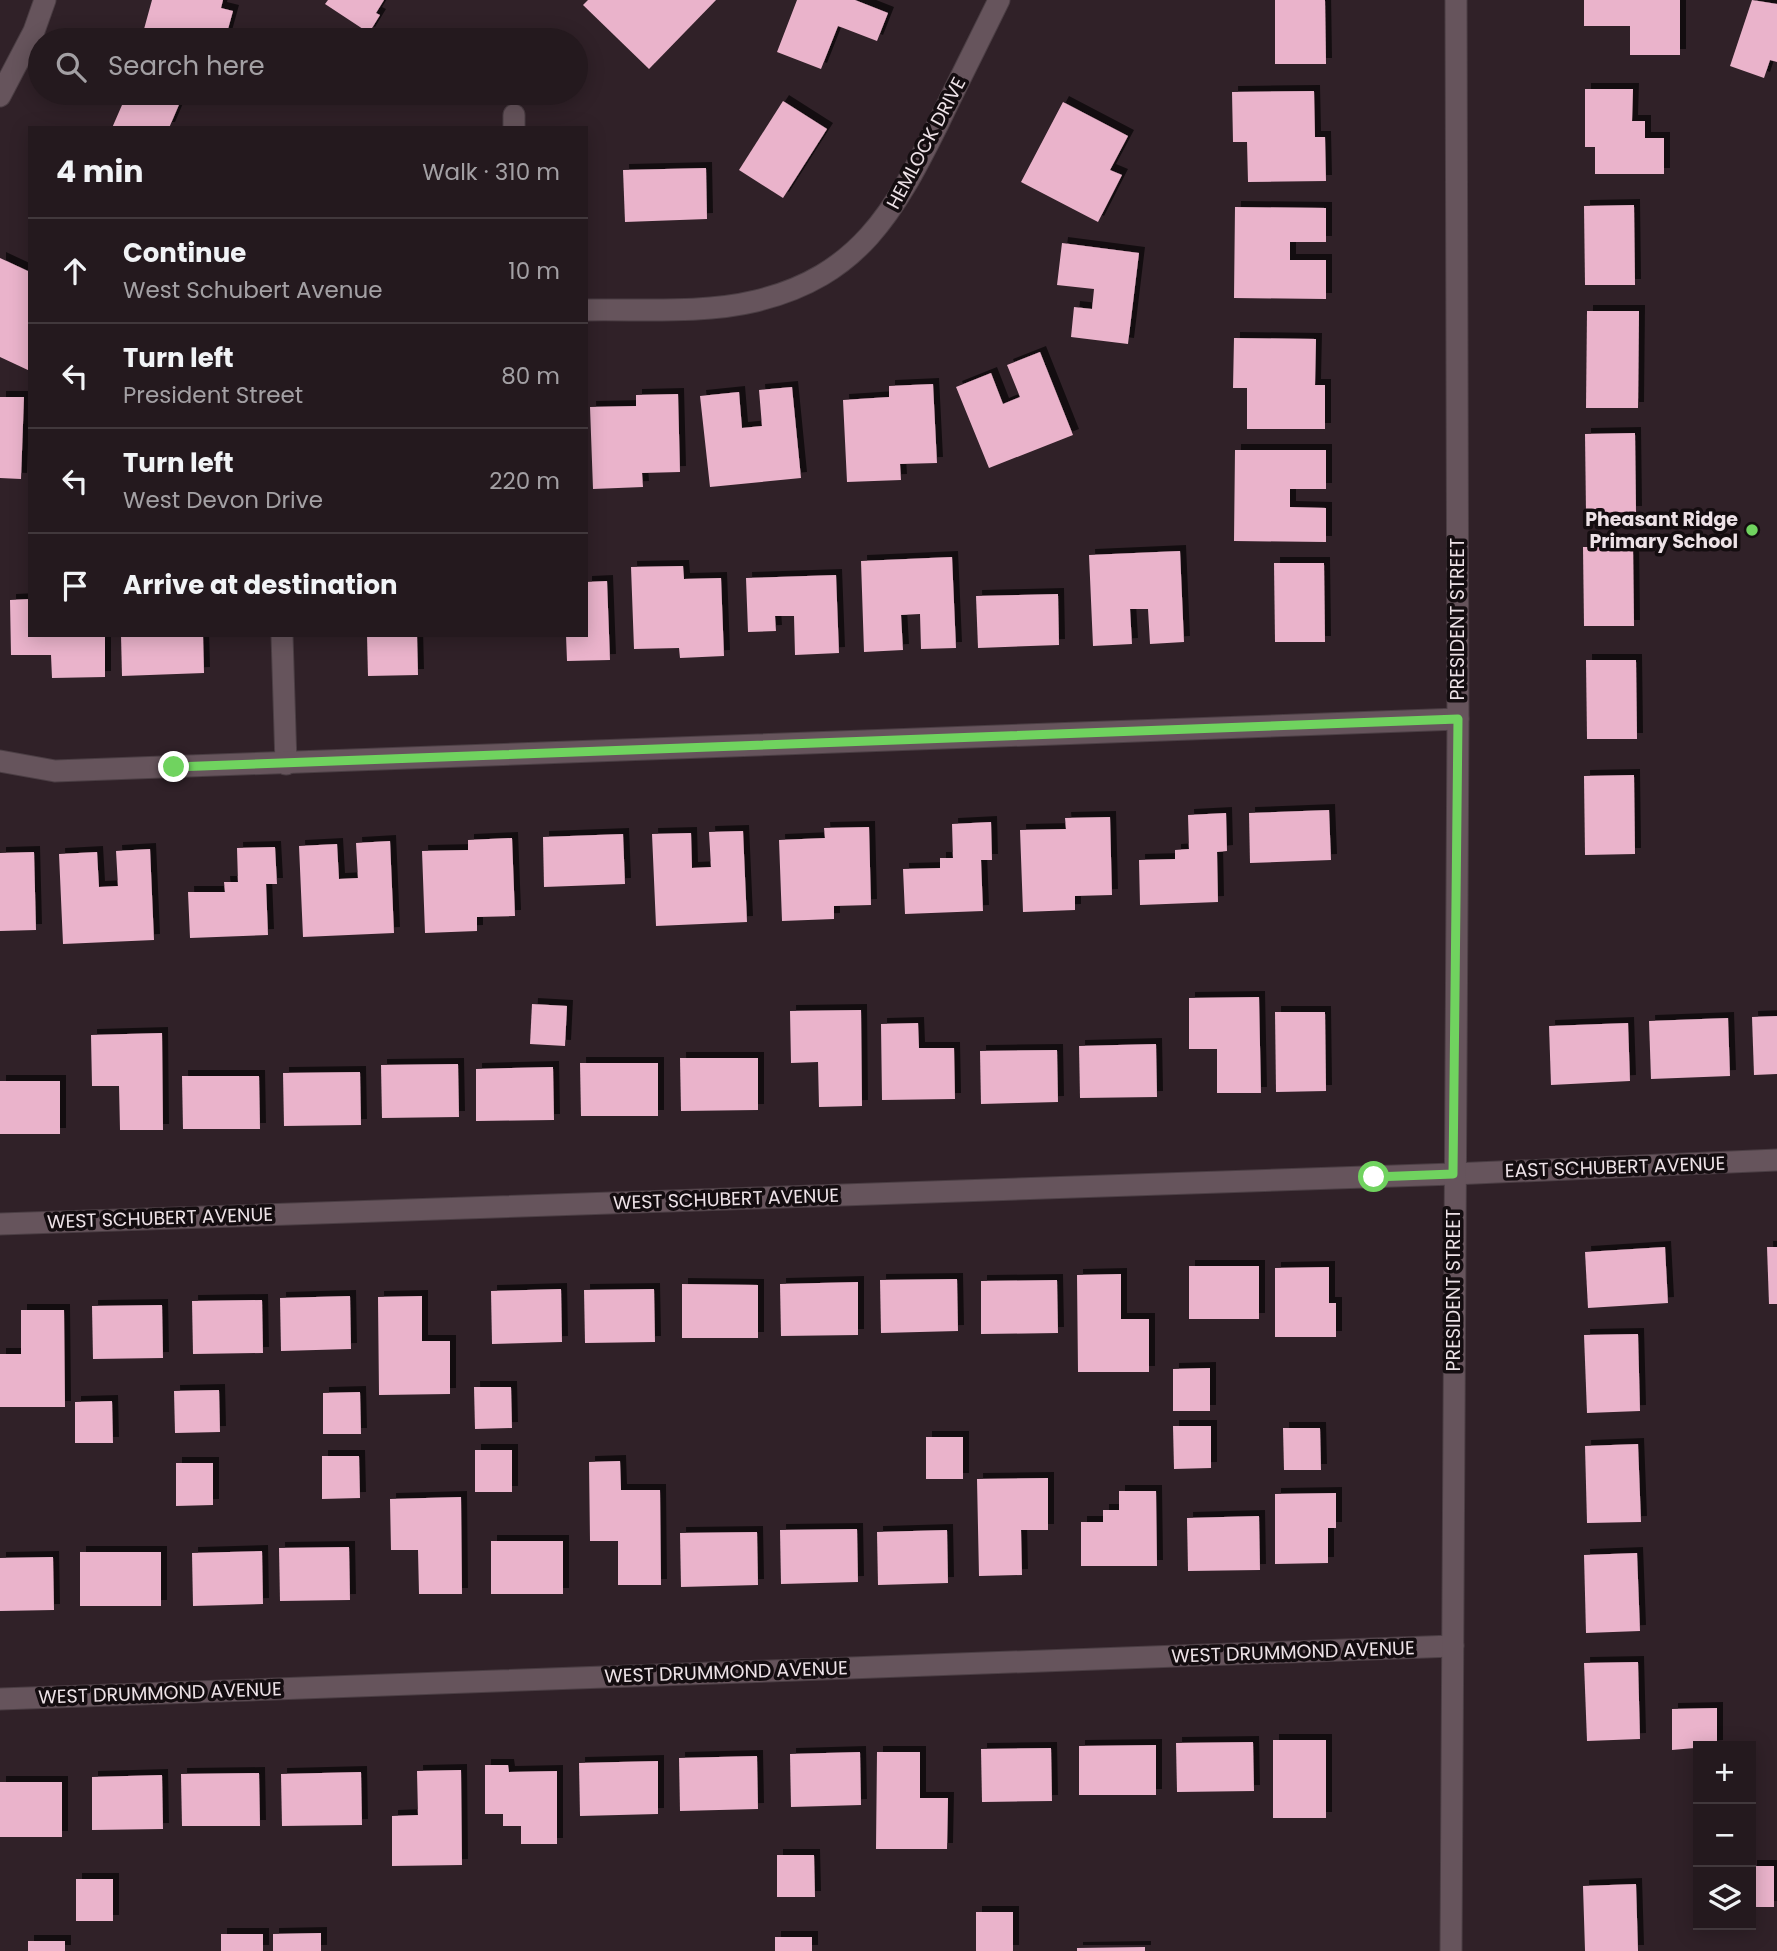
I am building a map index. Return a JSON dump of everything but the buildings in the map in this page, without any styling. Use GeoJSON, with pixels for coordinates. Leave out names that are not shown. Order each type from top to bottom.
{"type":"FeatureCollection","features":[{"type":"Feature","properties":{"kind":"street"},"geometry":{"type":"LineString","coordinates":[[35,28],[45,0]]}},
{"type":"Feature","properties":{"kind":"street","name":"HEMLOCK DRIVE"},"geometry":{"type":"LineString","coordinates":[[588,310],[714,307],[754,301],[792,290],[832,269],[879,228],[904,190],[999,0]]}},
{"type":"Feature","properties":{"kind":"street","name":"PRESIDENT STREET"},"geometry":{"type":"LineString","coordinates":[[1451,1951],[1453,1174],[1458,719],[1456,0]]}},
{"type":"Feature","properties":{"kind":"street"},"geometry":{"type":"LineString","coordinates":[[0,96],[28,42]]}},
{"type":"Feature","properties":{"kind":"street"},"geometry":{"type":"LineString","coordinates":[[282,637],[286,764]]}},
{"type":"Feature","properties":{"kind":"street"},"geometry":{"type":"LineString","coordinates":[[0,761],[55,771],[1458,719]]}},
{"type":"Feature","properties":{"kind":"street","name":"EAST SCHUBERT AVENUE"},"geometry":{"type":"LineString","coordinates":[[1453,1174],[1777,1160]]}},
{"type":"Feature","properties":{"kind":"street","name":"WEST SCHUBERT AVENUE"},"geometry":{"type":"LineString","coordinates":[[0,1224],[1453,1174]]}},
{"type":"Feature","properties":{"kind":"street","name":"WEST DRUMMOND AVENUE"},"geometry":{"type":"LineString","coordinates":[[0,1699],[1453,1646]]}},
{"type":"Feature","properties":{"kind":"place","name":"Pheasant Ridge Primary School"},"geometry":{"type":"Point","coordinates":[1752,530]}},
{"type":"Feature","properties":{"kind":"route"},"geometry":{"type":"LineString","coordinates":[[174,767],[1458,719],[1453,1174],[1374,1177]]}}]}
